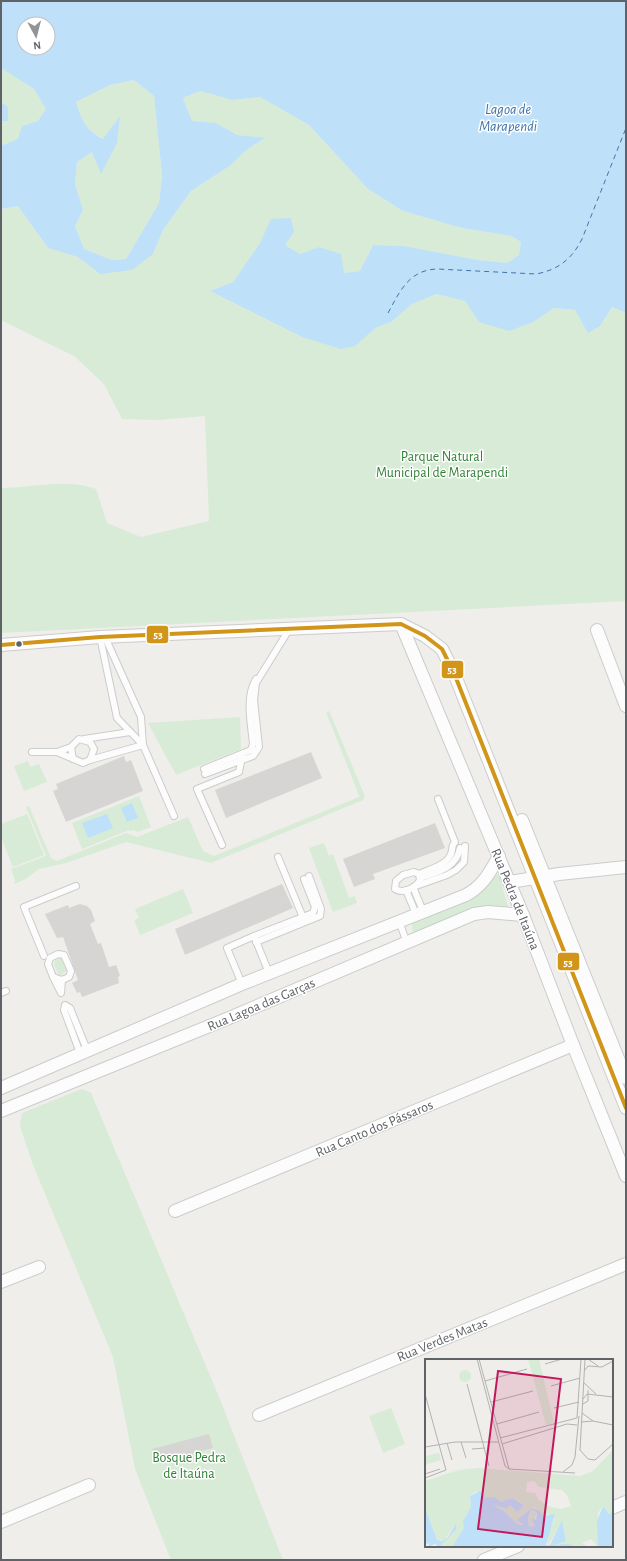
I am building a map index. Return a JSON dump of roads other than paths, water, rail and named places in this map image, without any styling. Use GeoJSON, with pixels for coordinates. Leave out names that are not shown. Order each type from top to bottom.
{"type":"FeatureCollection","features":[{"type":"Feature","properties":{"kind":"street"},"geometry":{"type":"LineString","coordinates":[[1,645],[103,637],[401,624]]}},
{"type":"Feature","properties":{"kind":"street","name":"Rua Pedra de Itaúna"},"geometry":{"type":"LineString","coordinates":[[401,624],[425,636],[442,650],[454,673],[540,877],[626,1108]]}},
{"type":"Feature","properties":{"kind":"street","name":"Rua Pedra de Itaúna"},"geometry":{"type":"LineString","coordinates":[[401,624],[524,915],[573,1045],[626,1176]]}},
{"type":"Feature","properties":{"kind":"street"},"geometry":{"type":"LineString","coordinates":[[598,630],[626,706]]}},
{"type":"Feature","properties":{"kind":"street"},"geometry":{"type":"LineString","coordinates":[[439,638],[460,668],[540,877],[626,1078]]}},
{"type":"Feature","properties":{"kind":"street","name":"Rua Lagoa das Garças"},"geometry":{"type":"LineString","coordinates":[[1,1088],[242,984],[476,890],[484,882],[499,856]]}},
{"type":"Feature","properties":{"kind":"street"},"geometry":{"type":"LineString","coordinates":[[510,882],[626,867]]}},
{"type":"Feature","properties":{"kind":"street","name":"Rua Lagoa das Garças"},"geometry":{"type":"LineString","coordinates":[[1,1111],[481,912],[524,915]]}},
{"type":"Feature","properties":{"kind":"street","name":"Rua Canto dos Pássaros"},"geometry":{"type":"LineString","coordinates":[[175,1212],[573,1045]]}},
{"type":"Feature","properties":{"kind":"street","name":"Rua Verdes Matas"},"geometry":{"type":"LineString","coordinates":[[259,1415],[626,1264]]}},
{"type":"Feature","properties":{"kind":"street"},"geometry":{"type":"LineString","coordinates":[[1,1282],[39,1267]]}},
{"type":"Feature","properties":{"kind":"street"},"geometry":{"type":"LineString","coordinates":[[1,1522],[89,1485]]}},
{"type":"Feature","properties":{"kind":"street"},"geometry":{"type":"LineString","coordinates":[[613,1508],[626,1502]]}},
{"type":"Feature","properties":{"kind":"street"},"geometry":{"type":"LineString","coordinates":[[484,1560],[516,1547]]}},
{"type":"Feature","properties":{"kind":"lane"},"geometry":{"type":"LineString","coordinates":[[205,771],[242,757],[253,756],[259,747],[254,700],[256,683],[289,628]]}},
{"type":"Feature","properties":{"kind":"lane"},"geometry":{"type":"LineString","coordinates":[[103,637],[117,718],[143,745]]}},
{"type":"Feature","properties":{"kind":"lane"},"geometry":{"type":"LineString","coordinates":[[103,637],[141,717],[143,745],[174,816]]}},
{"type":"Feature","properties":{"kind":"lane"},"geometry":{"type":"LineString","coordinates":[[32,752],[57,752],[71,747],[75,741],[130,732]]}},
{"type":"Feature","properties":{"kind":"lane"},"geometry":{"type":"LineString","coordinates":[[83,739],[93,745],[94,753],[90,760]]}},
{"type":"Feature","properties":{"kind":"lane"},"geometry":{"type":"LineString","coordinates":[[57,752],[73,758],[79,763],[143,745]]}},
{"type":"Feature","properties":{"kind":"lane"},"geometry":{"type":"LineString","coordinates":[[71,747],[73,758]]}},
{"type":"Feature","properties":{"kind":"lane"},"geometry":{"type":"LineString","coordinates":[[222,845],[197,789],[239,772],[242,757]]}},
{"type":"Feature","properties":{"kind":"lane"},"geometry":{"type":"LineString","coordinates":[[419,876],[438,866],[448,858],[451,854],[452,845],[455,842],[438,799]]}},
{"type":"Feature","properties":{"kind":"lane"},"geometry":{"type":"LineString","coordinates":[[462,847],[464,862],[456,870],[447,875],[406,890],[398,891],[395,889],[396,881],[409,873],[419,876],[447,868],[456,860],[462,847]]}},
{"type":"Feature","properties":{"kind":"lane"},"geometry":{"type":"LineString","coordinates":[[278,857],[304,921]]}},
{"type":"Feature","properties":{"kind":"lane"},"geometry":{"type":"LineString","coordinates":[[415,887],[420,883],[419,876]]}},
{"type":"Feature","properties":{"kind":"lane"},"geometry":{"type":"LineString","coordinates":[[242,984],[227,948],[320,916],[321,909],[306,878]]}},
{"type":"Feature","properties":{"kind":"lane"},"geometry":{"type":"LineString","coordinates":[[76,886],[24,907],[65,1005],[70,1008],[84,1052]]}},
{"type":"Feature","properties":{"kind":"lane"},"geometry":{"type":"LineString","coordinates":[[415,887],[420,913]]}},
{"type":"Feature","properties":{"kind":"lane"},"geometry":{"type":"LineString","coordinates":[[406,890],[420,913]]}},
{"type":"Feature","properties":{"kind":"lane"},"geometry":{"type":"LineString","coordinates":[[399,921],[407,943]]}},
{"type":"Feature","properties":{"kind":"lane"},"geometry":{"type":"LineString","coordinates":[[255,939],[269,973]]}},
{"type":"Feature","properties":{"kind":"lane"},"geometry":{"type":"LineString","coordinates":[[47,959],[58,954],[64,955],[71,971],[69,977],[62,980],[53,977]]}},
{"type":"Feature","properties":{"kind":"lane"},"geometry":{"type":"LineString","coordinates":[[61,993],[62,980]]}},
{"type":"Feature","properties":{"kind":"water","name":"Lagoa de Marapendi"},"geometry":{"type":"Polygon","coordinates":[[[1,1],[626,1],[626,313],[612,307],[600,326],[588,333],[575,310],[554,308],[533,322],[509,331],[479,322],[465,301],[437,294],[412,304],[391,322],[377,327],[355,346],[341,349],[302,337],[210,291],[233,282],[260,243],[271,219],[291,218],[294,232],[285,245],[300,254],[319,247],[341,254],[344,273],[360,271],[373,245],[404,246],[478,260],[507,263],[519,255],[521,242],[511,236],[462,228],[403,211],[368,189],[309,125],[260,97],[232,100],[200,91],[183,98],[192,121],[216,123],[237,135],[265,138],[245,151],[231,165],[191,191],[163,230],[153,254],[132,270],[100,274],[78,257],[48,248],[18,206],[1,209],[1,140],[3,145],[18,139],[22,126],[38,121],[46,109],[34,89],[1,68],[1,1]],[[134,80],[110,85],[76,102],[80,115],[85,124],[92,132],[103,139],[120,116],[117,143],[101,174],[92,152],[77,162],[75,184],[83,210],[75,226],[84,249],[112,260],[126,259],[159,203],[162,175],[154,96],[134,80]]]}},
{"type":"Feature","properties":{"kind":"water"},"geometry":{"type":"Polygon","coordinates":[[[1,102],[8,107],[8,121],[1,121],[1,102]]]}},
{"type":"Feature","properties":{"kind":"water"},"geometry":{"type":"Polygon","coordinates":[[[132,803],[138,818],[127,822],[121,808],[132,803]]]}},
{"type":"Feature","properties":{"kind":"water"},"geometry":{"type":"Polygon","coordinates":[[[107,814],[113,828],[88,838],[82,823],[107,814]]]}},
{"type":"Feature","properties":{"kind":"park label","name":"Parque Natural Municipal de Marapendi"},"geometry":{"type":"Point","coordinates":[442,464]}},
{"type":"Feature","properties":{"kind":"park label","name":"Bosque Pedra de Itaúna"},"geometry":{"type":"Point","coordinates":[189,1466]}}]}
